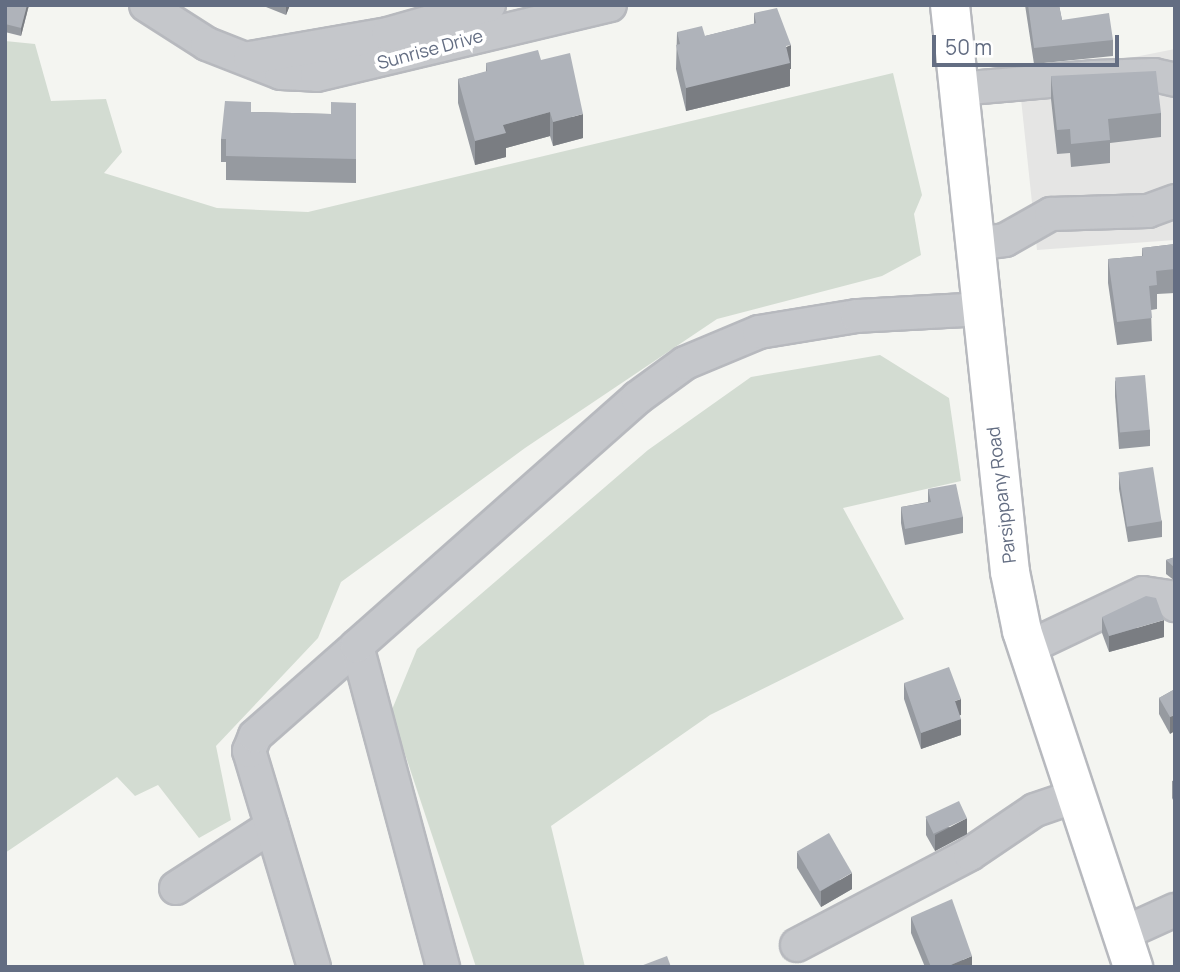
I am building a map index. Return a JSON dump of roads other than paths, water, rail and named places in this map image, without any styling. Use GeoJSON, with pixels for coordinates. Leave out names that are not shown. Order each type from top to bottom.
{"type":"FeatureCollection","features":[{"type":"Feature","properties":{"kind":"main road","name":"Parsippany Road"},"geometry":{"type":"LineString","coordinates":[[950,5],[1010,572],[1027,648],[1128,950]]}},
{"type":"Feature","properties":{"kind":"street","name":"Sunrise Drive"},"geometry":{"type":"LineString","coordinates":[[146,5],[206,44],[250,58],[391,47],[610,5]]}},
{"type":"Feature","properties":{"kind":"street","name":"Sunrise Drive"},"geometry":{"type":"LineString","coordinates":[[391,47],[489,5]]}},
{"type":"Feature","properties":{"kind":"street"},"geometry":{"type":"LineString","coordinates":[[958,89],[1094,77],[1154,75],[1175,80]]}},
{"type":"Feature","properties":{"kind":"street"},"geometry":{"type":"LineString","coordinates":[[974,244],[1005,240],[1051,214],[1148,211],[1175,201]]}},
{"type":"Feature","properties":{"kind":"street"},"geometry":{"type":"LineString","coordinates":[[314,967],[249,751],[255,736],[637,398],[685,363],[759,332],[857,316],[981,309]]}},
{"type":"Feature","properties":{"kind":"street"},"geometry":{"type":"LineString","coordinates":[[1027,648],[1143,593],[1168,597],[1175,605]]}},
{"type":"Feature","properties":{"kind":"street"},"geometry":{"type":"LineString","coordinates":[[357,646],[443,967]]}},
{"type":"Feature","properties":{"kind":"street"},"geometry":{"type":"LineString","coordinates":[[797,945],[970,854],[1002,828],[1035,810],[1076,796]]}},
{"type":"Feature","properties":{"kind":"street"},"geometry":{"type":"LineString","coordinates":[[176,888],[272,826]]}},
{"type":"Feature","properties":{"kind":"street"},"geometry":{"type":"LineString","coordinates":[[1128,950],[1175,910]]}}]}
